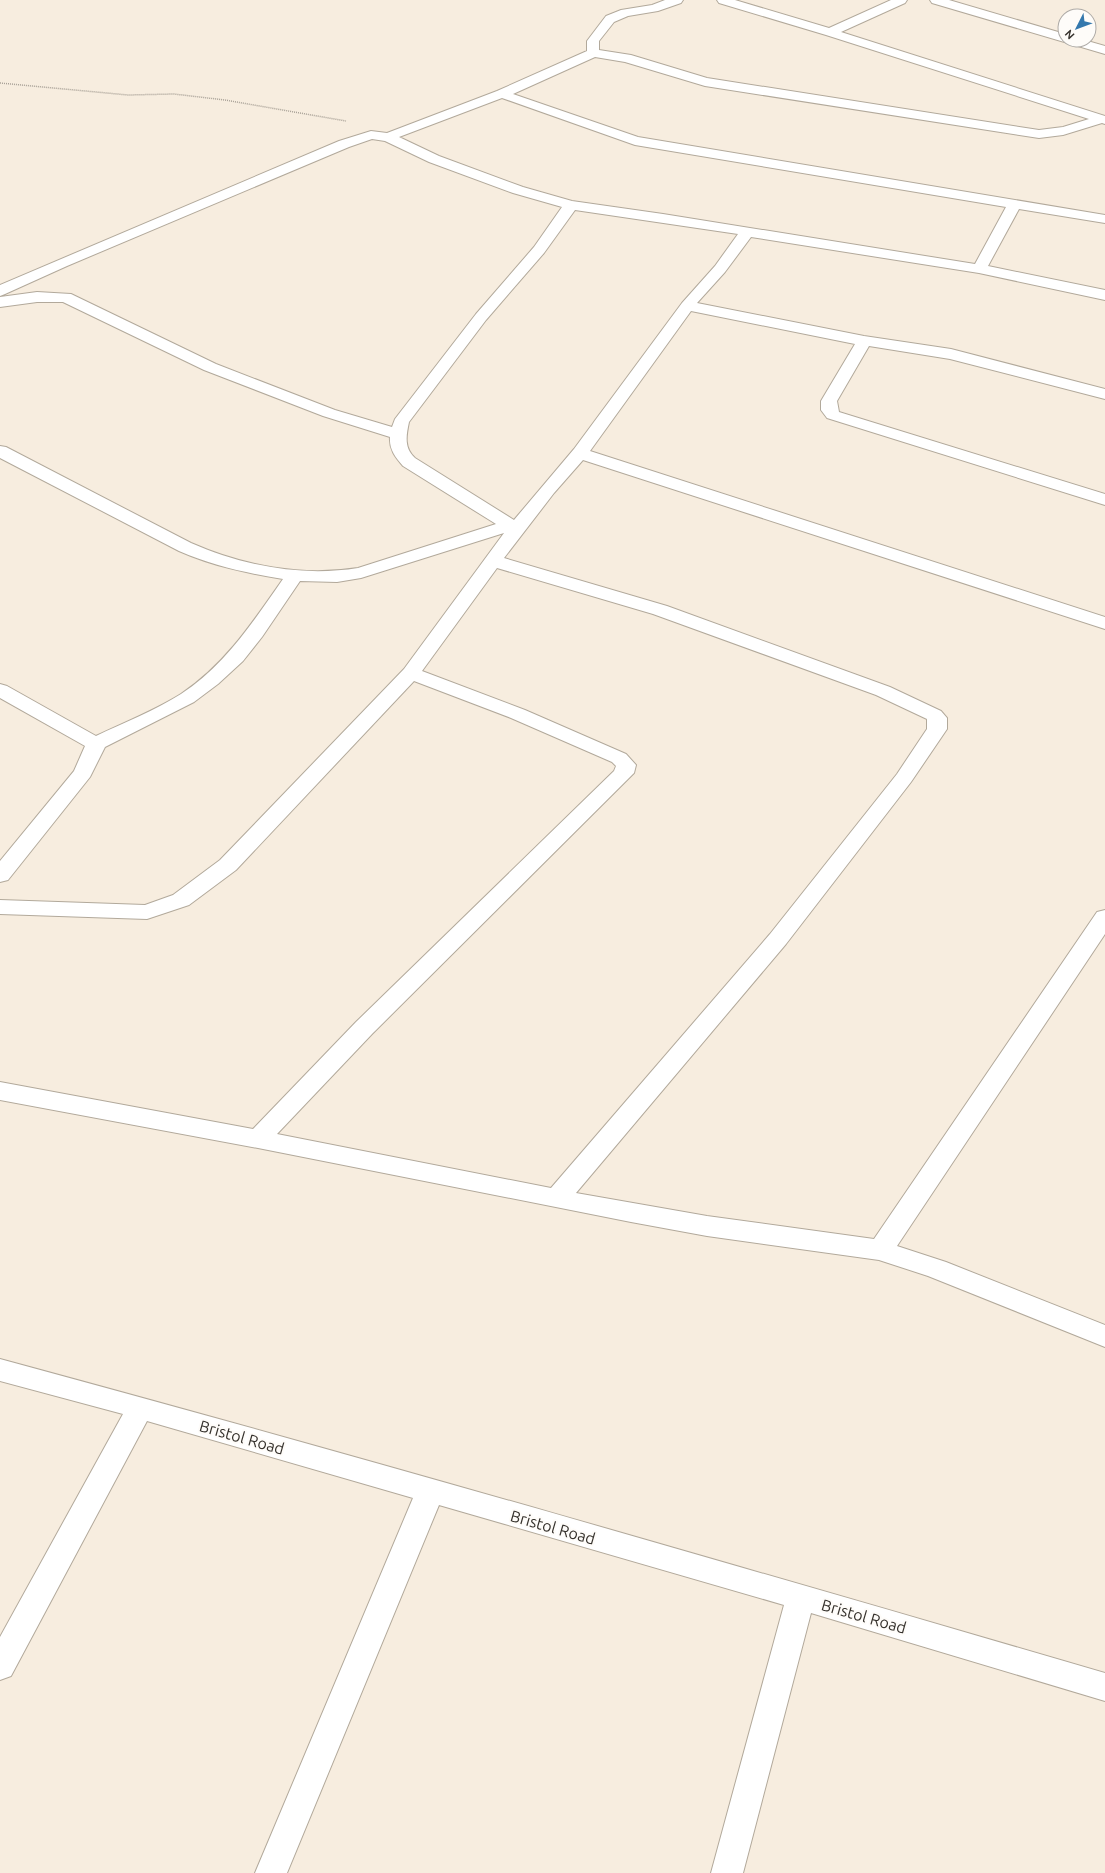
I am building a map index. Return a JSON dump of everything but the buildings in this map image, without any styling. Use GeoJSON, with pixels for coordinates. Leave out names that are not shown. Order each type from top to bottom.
{"type":"FeatureCollection","features":[{"type":"Feature","properties":{"kind":"street"},"geometry":{"type":"LineString","coordinates":[[593,53],[593,41],[610,19],[625,14],[654,8],[677,0]]}},
{"type":"Feature","properties":{"kind":"street"},"geometry":{"type":"LineString","coordinates":[[723,0],[830,32],[1103,119]]}},
{"type":"Feature","properties":{"kind":"street"},"geometry":{"type":"LineString","coordinates":[[830,32],[901,0]]}},
{"type":"Feature","properties":{"kind":"street"},"geometry":{"type":"LineString","coordinates":[[936,0],[1057,36]]}},
{"type":"Feature","properties":{"kind":"street"},"geometry":{"type":"LineString","coordinates":[[388,137],[502,94],[593,53],[627,58],[705,82],[1039,134],[1056,134],[1066,132],[1103,119]]}},
{"type":"Feature","properties":{"kind":"street"},"geometry":{"type":"LineString","coordinates":[[502,94],[635,141],[1105,219]]}},
{"type":"Feature","properties":{"kind":"street"},"geometry":{"type":"LineString","coordinates":[[0,291],[62,263],[231,193],[353,140],[371,135],[388,137],[434,159],[518,190],[571,205],[663,218],[979,269],[1105,296]]}},
{"type":"Feature","properties":{"kind":"street"},"geometry":{"type":"LineString","coordinates":[[979,269],[997,239],[1015,204]]}},
{"type":"Feature","properties":{"kind":"street"},"geometry":{"type":"LineString","coordinates":[[513,527],[409,462],[403,457],[396,442],[401,422],[481,317],[539,250],[571,205]]}},
{"type":"Feature","properties":{"kind":"street"},"geometry":{"type":"LineString","coordinates":[[0,906],[147,912],[181,900],[228,865],[411,673],[452,614],[493,561],[513,527],[580,452],[687,306],[720,269],[747,232]]}},
{"type":"Feature","properties":{"kind":"street"},"geometry":{"type":"LineString","coordinates":[[0,302],[37,297],[66,297],[224,373],[329,413],[398,434]]}},
{"type":"Feature","properties":{"kind":"street"},"geometry":{"type":"LineString","coordinates":[[687,306],[864,341],[951,354],[1105,394]]}},
{"type":"Feature","properties":{"kind":"street"},"geometry":{"type":"LineString","coordinates":[[864,341],[829,401],[829,410],[833,415],[1105,500]]}},
{"type":"Feature","properties":{"kind":"street"},"geometry":{"type":"LineString","coordinates":[[0,451],[185,547],[210,558],[247,568],[317,578],[337,578],[513,527]]}},
{"type":"Feature","properties":{"kind":"street"},"geometry":{"type":"LineString","coordinates":[[580,452],[1105,623]]}},
{"type":"Feature","properties":{"kind":"street"},"geometry":{"type":"LineString","coordinates":[[493,561],[660,610],[712,630],[824,668],[882,691],[934,715],[937,721],[937,729],[904,778],[778,939],[557,1198]]}},
{"type":"Feature","properties":{"kind":"street"},"geometry":{"type":"LineString","coordinates":[[0,875],[83,773],[96,744],[187,698],[211,680],[236,657],[255,633],[295,575]]}},
{"type":"Feature","properties":{"kind":"street"},"geometry":{"type":"LineString","coordinates":[[258,1139],[364,1028],[624,773],[626,765],[619,758],[518,714],[411,673]]}},
{"type":"Feature","properties":{"kind":"street"},"geometry":{"type":"LineString","coordinates":[[0,690],[96,744]]}},
{"type":"Feature","properties":{"kind":"street"},"geometry":{"type":"LineString","coordinates":[[880,1250],[1105,917]]}},
{"type":"Feature","properties":{"kind":"street"},"geometry":{"type":"LineString","coordinates":[[0,1091],[258,1139],[706,1226],[880,1250],[937,1269],[1105,1336]]}},
{"type":"Feature","properties":{"kind":"street","name":"Bristol Road"},"geometry":{"type":"LineString","coordinates":[[0,1370],[140,1408],[1105,1687]]}},
{"type":"Feature","properties":{"kind":"street"},"geometry":{"type":"LineString","coordinates":[[0,1666],[140,1408]]}},
{"type":"Feature","properties":{"kind":"street"},"geometry":{"type":"LineString","coordinates":[[271,1873],[430,1492]]}},
{"type":"Feature","properties":{"kind":"street"},"geometry":{"type":"LineString","coordinates":[[727,1873],[801,1598]]}},
{"type":"Feature","properties":{"kind":"path"},"geometry":{"type":"LineString","coordinates":[[0,83],[114,94],[174,94],[225,100],[346,121]]}}]}
